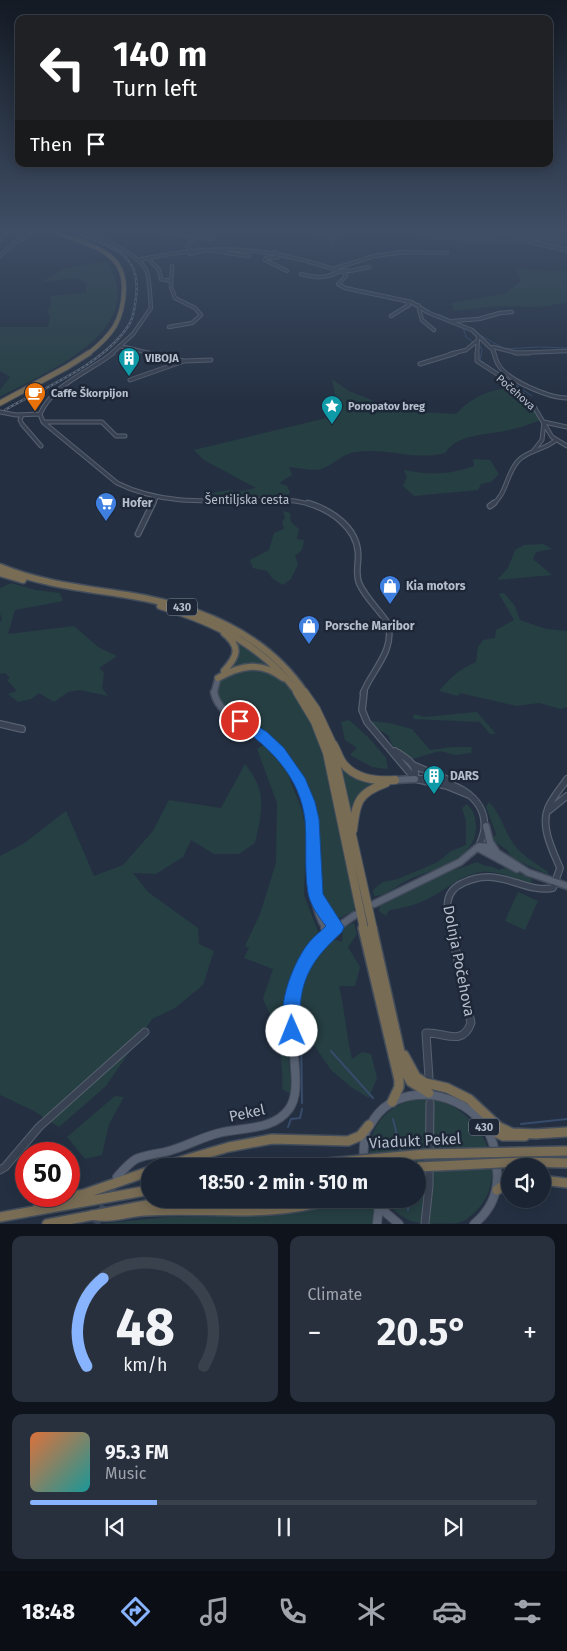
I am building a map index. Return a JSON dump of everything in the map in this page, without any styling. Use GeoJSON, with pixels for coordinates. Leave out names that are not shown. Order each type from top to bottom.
{"type":"FeatureCollection","features":[{"type":"Feature","properties":{"kind":"highway"},"geometry":{"type":"LineString","coordinates":[[0,401],[68,362],[88,349],[105,334],[119,310],[119,289]]}},
{"type":"Feature","properties":{"kind":"highway"},"geometry":{"type":"LineString","coordinates":[[0,401],[86,354],[109,335],[121,317],[124,289]]}},
{"type":"Feature","properties":{"kind":"highway","name":"430"},"geometry":{"type":"LineString","coordinates":[[0,567],[42,583]]}},
{"type":"Feature","properties":{"kind":"highway","name":"430"},"geometry":{"type":"LineString","coordinates":[[0,573],[72,589],[151,603],[202,619],[238,637],[257,650],[285,676],[303,699],[316,724],[328,762],[376,985],[399,1080],[399,1087],[392,1102]]}},
{"type":"Feature","properties":{"kind":"highway","name":"430"},"geometry":{"type":"LineString","coordinates":[[72,589],[131,596],[177,606],[211,618],[243,634],[281,663],[299,683],[322,719],[331,741],[398,1048],[407,1076],[430,1098]]}},
{"type":"Feature","properties":{"kind":"highway"},"geometry":{"type":"LineString","coordinates":[[202,619],[231,638],[236,644],[232,663],[218,678]]}},
{"type":"Feature","properties":{"kind":"highway"},"geometry":{"type":"LineString","coordinates":[[218,678],[242,666],[261,666],[276,672],[303,699]]}},
{"type":"Feature","properties":{"kind":"highway"},"geometry":{"type":"LineString","coordinates":[[331,741],[336,747],[342,762],[355,775],[372,780],[395,780]]}},
{"type":"Feature","properties":{"kind":"highway"},"geometry":{"type":"LineString","coordinates":[[353,837],[354,810],[359,799],[373,788],[395,780]]}},
{"type":"Feature","properties":{"kind":"highway"},"geometry":{"type":"LineString","coordinates":[[393,1023],[408,1066],[416,1076],[426,1083],[447,1088],[469,1099],[504,1130],[537,1134]]}},
{"type":"Feature","properties":{"kind":"highway"},"geometry":{"type":"LineString","coordinates":[[191,1158],[229,1147],[272,1139],[348,1141],[360,1136],[370,1125]]}},
{"type":"Feature","properties":{"kind":"highway"},"geometry":{"type":"LineString","coordinates":[[484,1126],[493,1133],[504,1137],[567,1132]]}},
{"type":"Feature","properties":{"kind":"highway","name":"Viadukt Pekel"},"geometry":{"type":"LineString","coordinates":[[381,1158],[424,1154],[567,1151]]}},
{"type":"Feature","properties":{"kind":"highway","name":"Viadukt Pekel"},"geometry":{"type":"LineString","coordinates":[[426,1168],[522,1162],[567,1163]]}},
{"type":"Feature","properties":{"kind":"highway"},"geometry":{"type":"LineString","coordinates":[[33,1210],[50,1201],[84,1194],[141,1174]]}},
{"type":"Feature","properties":{"kind":"highway"},"geometry":{"type":"LineString","coordinates":[[551,1181],[567,1183]]}},
{"type":"Feature","properties":{"kind":"highway"},"geometry":{"type":"LineString","coordinates":[[497,1190],[501,1187]]}},
{"type":"Feature","properties":{"kind":"highway"},"geometry":{"type":"LineString","coordinates":[[0,1216],[141,1192]]}},
{"type":"Feature","properties":{"kind":"highway"},"geometry":{"type":"LineString","coordinates":[[47,1224],[141,1206]]}},
{"type":"Feature","properties":{"kind":"highway"},"geometry":{"type":"LineString","coordinates":[[92,1215],[102,1218],[144,1211],[263,1213],[298,1208]]}},
{"type":"Feature","properties":{"kind":"main road"},"geometry":{"type":"LineString","coordinates":[[218,678],[214,690],[216,701],[227,712],[272,744],[298,778],[308,802],[312,819],[316,914],[328,933]]}},
{"type":"Feature","properties":{"kind":"main road"},"geometry":{"type":"LineString","coordinates":[[395,780],[414,779]]}},
{"type":"Feature","properties":{"kind":"main road"},"geometry":{"type":"LineString","coordinates":[[486,826],[492,846],[500,855]]}},
{"type":"Feature","properties":{"kind":"main road"},"geometry":{"type":"LineString","coordinates":[[479,847],[512,866],[529,873],[557,880],[567,886]]}},
{"type":"Feature","properties":{"kind":"main road"},"geometry":{"type":"LineString","coordinates":[[374,904],[460,862],[479,847],[488,847],[529,873]]}},
{"type":"Feature","properties":{"kind":"main road"},"geometry":{"type":"LineString","coordinates":[[315,894],[322,908],[336,927]]}},
{"type":"Feature","properties":{"kind":"main road","name":"Pekel"},"geometry":{"type":"LineString","coordinates":[[117,1177],[129,1164],[138,1159],[173,1150],[220,1133],[274,1123],[281,1117],[290,1107],[295,1087],[291,1008],[294,991],[306,960],[328,933],[355,915]]}},
{"type":"Feature","properties":{"kind":"main road","name":"430"},"geometry":{"type":"LineString","coordinates":[[364,1158],[365,1138],[370,1125],[378,1112],[392,1102],[410,1094],[430,1098],[443,1095],[456,1101],[474,1115],[484,1126],[490,1137],[498,1162],[497,1190],[484,1215],[474,1224]]}},
{"type":"Feature","properties":{"kind":"main road"},"geometry":{"type":"LineString","coordinates":[[377,1208],[377,1224]]}},
{"type":"Feature","properties":{"kind":"main road"},"geometry":{"type":"LineString","coordinates":[[383,1208],[400,1224]]}},
{"type":"Feature","properties":{"kind":"street"},"geometry":{"type":"LineString","coordinates":[[0,412],[22,415],[40,414],[42,407],[54,394],[120,346],[151,308],[149,289]]}},
{"type":"Feature","properties":{"kind":"street"},"geometry":{"type":"LineString","coordinates":[[169,327],[193,322],[200,318],[201,313],[197,308],[175,300],[172,289]]}},
{"type":"Feature","properties":{"kind":"street"},"geometry":{"type":"LineString","coordinates":[[354,289],[418,305],[429,313],[472,330],[489,346],[511,352],[567,351]]}},
{"type":"Feature","properties":{"kind":"street"},"geometry":{"type":"LineString","coordinates":[[391,316],[409,305],[405,301]]}},
{"type":"Feature","properties":{"kind":"street"},"geometry":{"type":"LineString","coordinates":[[418,305],[418,312],[423,323],[434,330]]}},
{"type":"Feature","properties":{"kind":"street"},"geometry":{"type":"LineString","coordinates":[[451,321],[479,319],[500,313],[512,312]]}},
{"type":"Feature","properties":{"kind":"street","name":"Počehova"},"geometry":{"type":"LineString","coordinates":[[478,336],[477,361],[505,379],[533,405],[556,440],[567,446]]}},
{"type":"Feature","properties":{"kind":"street"},"geometry":{"type":"LineString","coordinates":[[420,364],[441,356],[466,350],[477,342]]}},
{"type":"Feature","properties":{"kind":"street"},"geometry":{"type":"LineString","coordinates":[[120,346],[184,361],[211,360]]}},
{"type":"Feature","properties":{"kind":"street","name":"Počehova"},"geometry":{"type":"LineString","coordinates":[[489,346],[495,352],[499,368],[517,381],[540,393],[556,398],[567,398]]}},
{"type":"Feature","properties":{"kind":"street"},"geometry":{"type":"LineString","coordinates":[[130,380],[184,361]]}},
{"type":"Feature","properties":{"kind":"street","name":"Šentiljska cesta"},"geometry":{"type":"LineString","coordinates":[[40,414],[43,422],[117,483],[130,491],[156,498],[299,500],[327,511],[350,530],[357,544],[359,583],[385,616],[391,632],[388,649],[364,692],[362,708],[366,723],[391,749],[414,779]]}},
{"type":"Feature","properties":{"kind":"street"},"geometry":{"type":"LineString","coordinates":[[22,415],[20,420],[22,424],[41,446]]}},
{"type":"Feature","properties":{"kind":"street"},"geometry":{"type":"LineString","coordinates":[[43,422],[102,422],[116,436],[125,436]]}},
{"type":"Feature","properties":{"kind":"street"},"geometry":{"type":"LineString","coordinates":[[490,506],[495,503],[509,481],[517,462],[534,450],[542,440],[544,422],[567,427]]}},
{"type":"Feature","properties":{"kind":"street"},"geometry":{"type":"LineString","coordinates":[[534,450],[548,447],[556,440]]}},
{"type":"Feature","properties":{"kind":"street"},"geometry":{"type":"LineString","coordinates":[[138,534],[156,498]]}},
{"type":"Feature","properties":{"kind":"street"},"geometry":{"type":"LineString","coordinates":[[0,724],[22,729]]}},
{"type":"Feature","properties":{"kind":"street","name":"Šentiljska cesta"},"geometry":{"type":"LineString","coordinates":[[391,749],[427,773],[448,779],[456,785]]}},
{"type":"Feature","properties":{"kind":"street"},"geometry":{"type":"LineString","coordinates":[[414,765],[416,774],[414,779]]}},
{"type":"Feature","properties":{"kind":"street"},"geometry":{"type":"LineString","coordinates":[[414,779],[435,779],[456,785],[469,795],[480,807],[486,826],[479,847]]}},
{"type":"Feature","properties":{"kind":"street"},"geometry":{"type":"LineString","coordinates":[[414,779],[447,786],[469,795]]}},
{"type":"Feature","properties":{"kind":"street"},"geometry":{"type":"LineString","coordinates":[[557,880],[560,868],[546,829],[546,812],[567,779]]}},
{"type":"Feature","properties":{"kind":"street"},"geometry":{"type":"LineString","coordinates":[[546,812],[567,796]]}},
{"type":"Feature","properties":{"kind":"street"},"geometry":{"type":"LineString","coordinates":[[560,868],[567,868]]}},
{"type":"Feature","properties":{"kind":"street","name":"Dolnja Počehova"},"geometry":{"type":"LineString","coordinates":[[429,1078],[428,1055],[424,1039],[426,1033],[457,1037],[466,1032],[471,1023],[446,905],[450,894],[460,884],[483,876],[512,880],[546,890],[553,889],[557,880]]}},
{"type":"Feature","properties":{"kind":"street"},"geometry":{"type":"LineString","coordinates":[[0,1170],[62,1104],[145,1032]]}},
{"type":"Feature","properties":{"kind":"street"},"geometry":{"type":"LineString","coordinates":[[425,1223],[429,1177],[430,1098]]}},
{"type":"Feature","properties":{"kind":"green space"},"geometry":{"type":"Polygon","coordinates":[[[86,289],[117,289],[116,308],[105,328],[88,346],[66,361],[0,397],[0,390],[10,377],[0,371],[0,327],[48,327],[50,317],[47,311],[51,306],[50,296],[86,293],[86,289]]]}},
{"type":"Feature","properties":{"kind":"green space"},"geometry":{"type":"Polygon","coordinates":[[[510,289],[567,289],[567,303],[537,307],[497,306],[454,311],[451,303],[504,294],[510,289]]]}},
{"type":"Feature","properties":{"kind":"green space"},"geometry":{"type":"Polygon","coordinates":[[[332,379],[349,391],[399,411],[456,414],[468,403],[483,394],[499,390],[516,389],[533,404],[543,419],[517,428],[458,441],[445,453],[423,456],[366,451],[347,455],[321,469],[312,470],[289,467],[292,475],[279,483],[287,486],[290,492],[288,497],[208,498],[202,495],[229,490],[237,492],[256,488],[204,460],[194,450],[339,415],[332,379]]]}},
{"type":"Feature","properties":{"kind":"green space"},"geometry":{"type":"Polygon","coordinates":[[[473,459],[490,460],[499,474],[491,482],[481,484],[478,490],[414,496],[403,486],[407,477],[404,470],[422,473],[448,473],[474,466],[473,459]]]}},
{"type":"Feature","properties":{"kind":"green space"},"geometry":{"type":"Polygon","coordinates":[[[283,511],[290,513],[291,522],[299,529],[297,539],[304,540],[302,550],[295,556],[298,564],[291,579],[283,585],[273,579],[267,571],[253,568],[250,560],[269,550],[274,533],[284,529],[282,522],[285,518],[283,511]]]}},
{"type":"Feature","properties":{"kind":"green space"},"geometry":{"type":"Polygon","coordinates":[[[543,544],[552,549],[536,552],[533,559],[552,575],[497,580],[508,568],[515,550],[524,545],[543,544]]]}},
{"type":"Feature","properties":{"kind":"green space"},"geometry":{"type":"Polygon","coordinates":[[[11,583],[35,590],[60,593],[63,601],[15,610],[8,634],[74,626],[98,647],[117,656],[99,668],[104,673],[102,688],[108,696],[80,690],[68,692],[54,702],[39,693],[31,699],[18,702],[8,694],[17,691],[7,680],[10,678],[5,673],[0,674],[0,622],[2,620],[0,613],[0,588],[11,583]]]}},
{"type":"Feature","properties":{"kind":"green space"},"geometry":{"type":"Polygon","coordinates":[[[504,593],[515,606],[520,620],[546,629],[567,631],[567,707],[561,709],[539,703],[517,706],[460,693],[458,696],[439,691],[456,674],[476,662],[478,647],[483,640],[495,638],[496,630],[514,620],[499,594],[504,593]]]}},
{"type":"Feature","properties":{"kind":"green space"},"geometry":{"type":"Polygon","coordinates":[[[234,637],[276,669],[264,665],[246,664],[228,670],[238,647],[234,637]]]}},
{"type":"Feature","properties":{"kind":"green space"},"geometry":{"type":"Polygon","coordinates":[[[253,666],[278,676],[293,691],[307,714],[319,744],[337,813],[354,898],[354,911],[335,920],[320,899],[317,841],[297,771],[273,740],[225,707],[220,701],[217,689],[224,676],[253,666]]]}},
{"type":"Feature","properties":{"kind":"green space"},"geometry":{"type":"Polygon","coordinates":[[[477,712],[496,734],[490,734],[480,722],[413,719],[414,714],[424,717],[477,712]]]}},
{"type":"Feature","properties":{"kind":"green space"},"geometry":{"type":"Polygon","coordinates":[[[349,720],[369,738],[386,758],[388,769],[372,767],[350,755],[357,748],[345,740],[341,722],[349,720]]]}},
{"type":"Feature","properties":{"kind":"green space"},"geometry":{"type":"Polygon","coordinates":[[[371,721],[412,729],[430,750],[472,747],[471,753],[455,755],[440,751],[412,759],[392,745],[388,735],[376,728],[371,721]]]}},
{"type":"Feature","properties":{"kind":"green space"},"geometry":{"type":"Polygon","coordinates":[[[265,744],[286,770],[302,810],[306,831],[304,895],[319,934],[298,965],[289,999],[288,1045],[291,1091],[289,1093],[282,1089],[282,1066],[278,1043],[272,1020],[263,999],[273,969],[244,958],[249,948],[245,946],[260,914],[276,863],[277,803],[257,749],[265,744]]]}},
{"type":"Feature","properties":{"kind":"green space"},"geometry":{"type":"Polygon","coordinates":[[[245,764],[252,774],[260,793],[260,821],[255,843],[239,854],[214,854],[191,840],[183,857],[156,874],[133,873],[148,892],[198,928],[199,944],[214,951],[203,985],[175,1008],[152,1019],[106,1086],[59,1127],[34,1111],[0,1095],[0,856],[23,844],[66,811],[94,876],[123,865],[153,831],[169,800],[221,808],[245,764]]]}},
{"type":"Feature","properties":{"kind":"green space"},"geometry":{"type":"Polygon","coordinates":[[[341,764],[379,782],[362,793],[351,810],[341,764]]]}},
{"type":"Feature","properties":{"kind":"green space"},"geometry":{"type":"Polygon","coordinates":[[[489,802],[496,811],[514,845],[547,871],[549,875],[512,858],[507,850],[492,840],[496,834],[486,807],[489,802]]]}},
{"type":"Feature","properties":{"kind":"green space"},"geometry":{"type":"Polygon","coordinates":[[[467,804],[473,812],[476,828],[474,839],[460,856],[451,862],[408,880],[392,890],[379,896],[374,896],[373,890],[383,882],[398,879],[438,862],[451,851],[466,845],[466,821],[462,808],[467,804]]]}},
{"type":"Feature","properties":{"kind":"green space"},"geometry":{"type":"Polygon","coordinates":[[[477,862],[499,870],[507,867],[532,879],[531,883],[494,872],[476,873],[461,879],[424,901],[403,908],[389,910],[386,916],[379,911],[380,906],[449,872],[477,862]]]}},
{"type":"Feature","properties":{"kind":"green space"},"geometry":{"type":"Polygon","coordinates":[[[518,892],[538,901],[525,930],[505,921],[518,892]]]}},
{"type":"Feature","properties":{"kind":"green space"},"geometry":{"type":"Polygon","coordinates":[[[354,923],[357,934],[348,947],[360,967],[355,986],[339,986],[352,1059],[362,1052],[371,1054],[377,1078],[369,1098],[351,1087],[331,1070],[300,1025],[299,987],[312,958],[331,938],[342,942],[343,928],[354,923]]]}},
{"type":"Feature","properties":{"kind":"green space"},"geometry":{"type":"Polygon","coordinates":[[[115,1096],[124,1097],[109,1124],[102,1155],[85,1159],[80,1153],[80,1142],[71,1142],[67,1137],[115,1096]]]}},
{"type":"Feature","properties":{"kind":"green space"},"geometry":{"type":"Polygon","coordinates":[[[418,1099],[428,1099],[428,1175],[426,1191],[426,1158],[371,1158],[370,1147],[376,1127],[389,1111],[418,1099]]]}},
{"type":"Feature","properties":{"kind":"green space"},"geometry":{"type":"Polygon","coordinates":[[[433,1100],[450,1105],[465,1115],[477,1128],[486,1143],[491,1160],[492,1178],[487,1195],[475,1212],[466,1220],[458,1223],[427,1224],[433,1100]]]}},
{"type":"Feature","properties":{"kind":"green space"},"geometry":{"type":"Polygon","coordinates":[[[320,1208],[373,1208],[374,1210],[373,1224],[100,1224],[168,1217],[273,1216],[320,1208]]]}},
{"type":"Feature","properties":{"kind":"green space"},"geometry":{"type":"Polygon","coordinates":[[[393,1208],[424,1208],[422,1223],[411,1221],[393,1208]]]}},
{"type":"Feature","properties":{"kind":"waterway"},"geometry":{"type":"LineString","coordinates":[[439,314],[451,320]]}},
{"type":"Feature","properties":{"kind":"waterway"},"geometry":{"type":"LineString","coordinates":[[462,325],[469,328]]}},
{"type":"Feature","properties":{"kind":"waterway"},"geometry":{"type":"LineString","coordinates":[[463,327],[466,337],[473,342]]}},
{"type":"Feature","properties":{"kind":"waterway"},"geometry":{"type":"LineString","coordinates":[[478,334],[505,349],[539,347]]}},
{"type":"Feature","properties":{"kind":"waterway"},"geometry":{"type":"LineString","coordinates":[[480,346],[482,350],[480,360],[532,396]]}},
{"type":"Feature","properties":{"kind":"waterway"},"geometry":{"type":"LineString","coordinates":[[541,347],[567,348]]}},
{"type":"Feature","properties":{"kind":"waterway"},"geometry":{"type":"LineString","coordinates":[[301,1037],[302,1103]]}},
{"type":"Feature","properties":{"kind":"waterway"},"geometry":{"type":"LineString","coordinates":[[331,1051],[373,1098]]}},
{"type":"Feature","properties":{"kind":"waterway"},"geometry":{"type":"LineString","coordinates":[[288,1127],[291,1119],[300,1118],[302,1109]]}},
{"type":"Feature","properties":{"kind":"waterway"},"geometry":{"type":"LineString","coordinates":[[393,1119],[401,1152]]}},
{"type":"Feature","properties":{"kind":"waterway"},"geometry":{"type":"LineString","coordinates":[[521,1124],[567,1119]]}},
{"type":"Feature","properties":{"kind":"tunnel"},"geometry":{"type":"LineString","coordinates":[[96,1224],[114,1184]]}},
{"type":"Feature","properties":{"kind":"railway"},"geometry":{"type":"LineString","coordinates":[[5,410],[73,373],[106,351],[130,323],[135,304],[136,289]]}},
{"type":"Feature","properties":{"kind":"place","name":"VIBOJA"},"geometry":{"type":"Point","coordinates":[129,377]}},
{"type":"Feature","properties":{"kind":"place","name":"Caffe Škorpijon"},"geometry":{"type":"Point","coordinates":[35,412]}},
{"type":"Feature","properties":{"kind":"place","name":"Poropatov breg"},"geometry":{"type":"Point","coordinates":[332,425]}},
{"type":"Feature","properties":{"kind":"place","name":"Hofer"},"geometry":{"type":"Point","coordinates":[106,522]}},
{"type":"Feature","properties":{"kind":"place","name":"Kia motors"},"geometry":{"type":"Point","coordinates":[390,605]}},
{"type":"Feature","properties":{"kind":"place","name":"Porsche Maribor"},"geometry":{"type":"Point","coordinates":[309,645]}},
{"type":"Feature","properties":{"kind":"place","name":"DARS"},"geometry":{"type":"Point","coordinates":[434,795]}},
{"type":"Feature","properties":{"kind":"route"},"geometry":{"type":"LineString","coordinates":[[240,721],[272,744],[292,767],[298,778],[308,802],[312,819],[315,894],[322,908],[336,927],[313,949],[298,975],[291,1008],[292,1031]]}}]}
